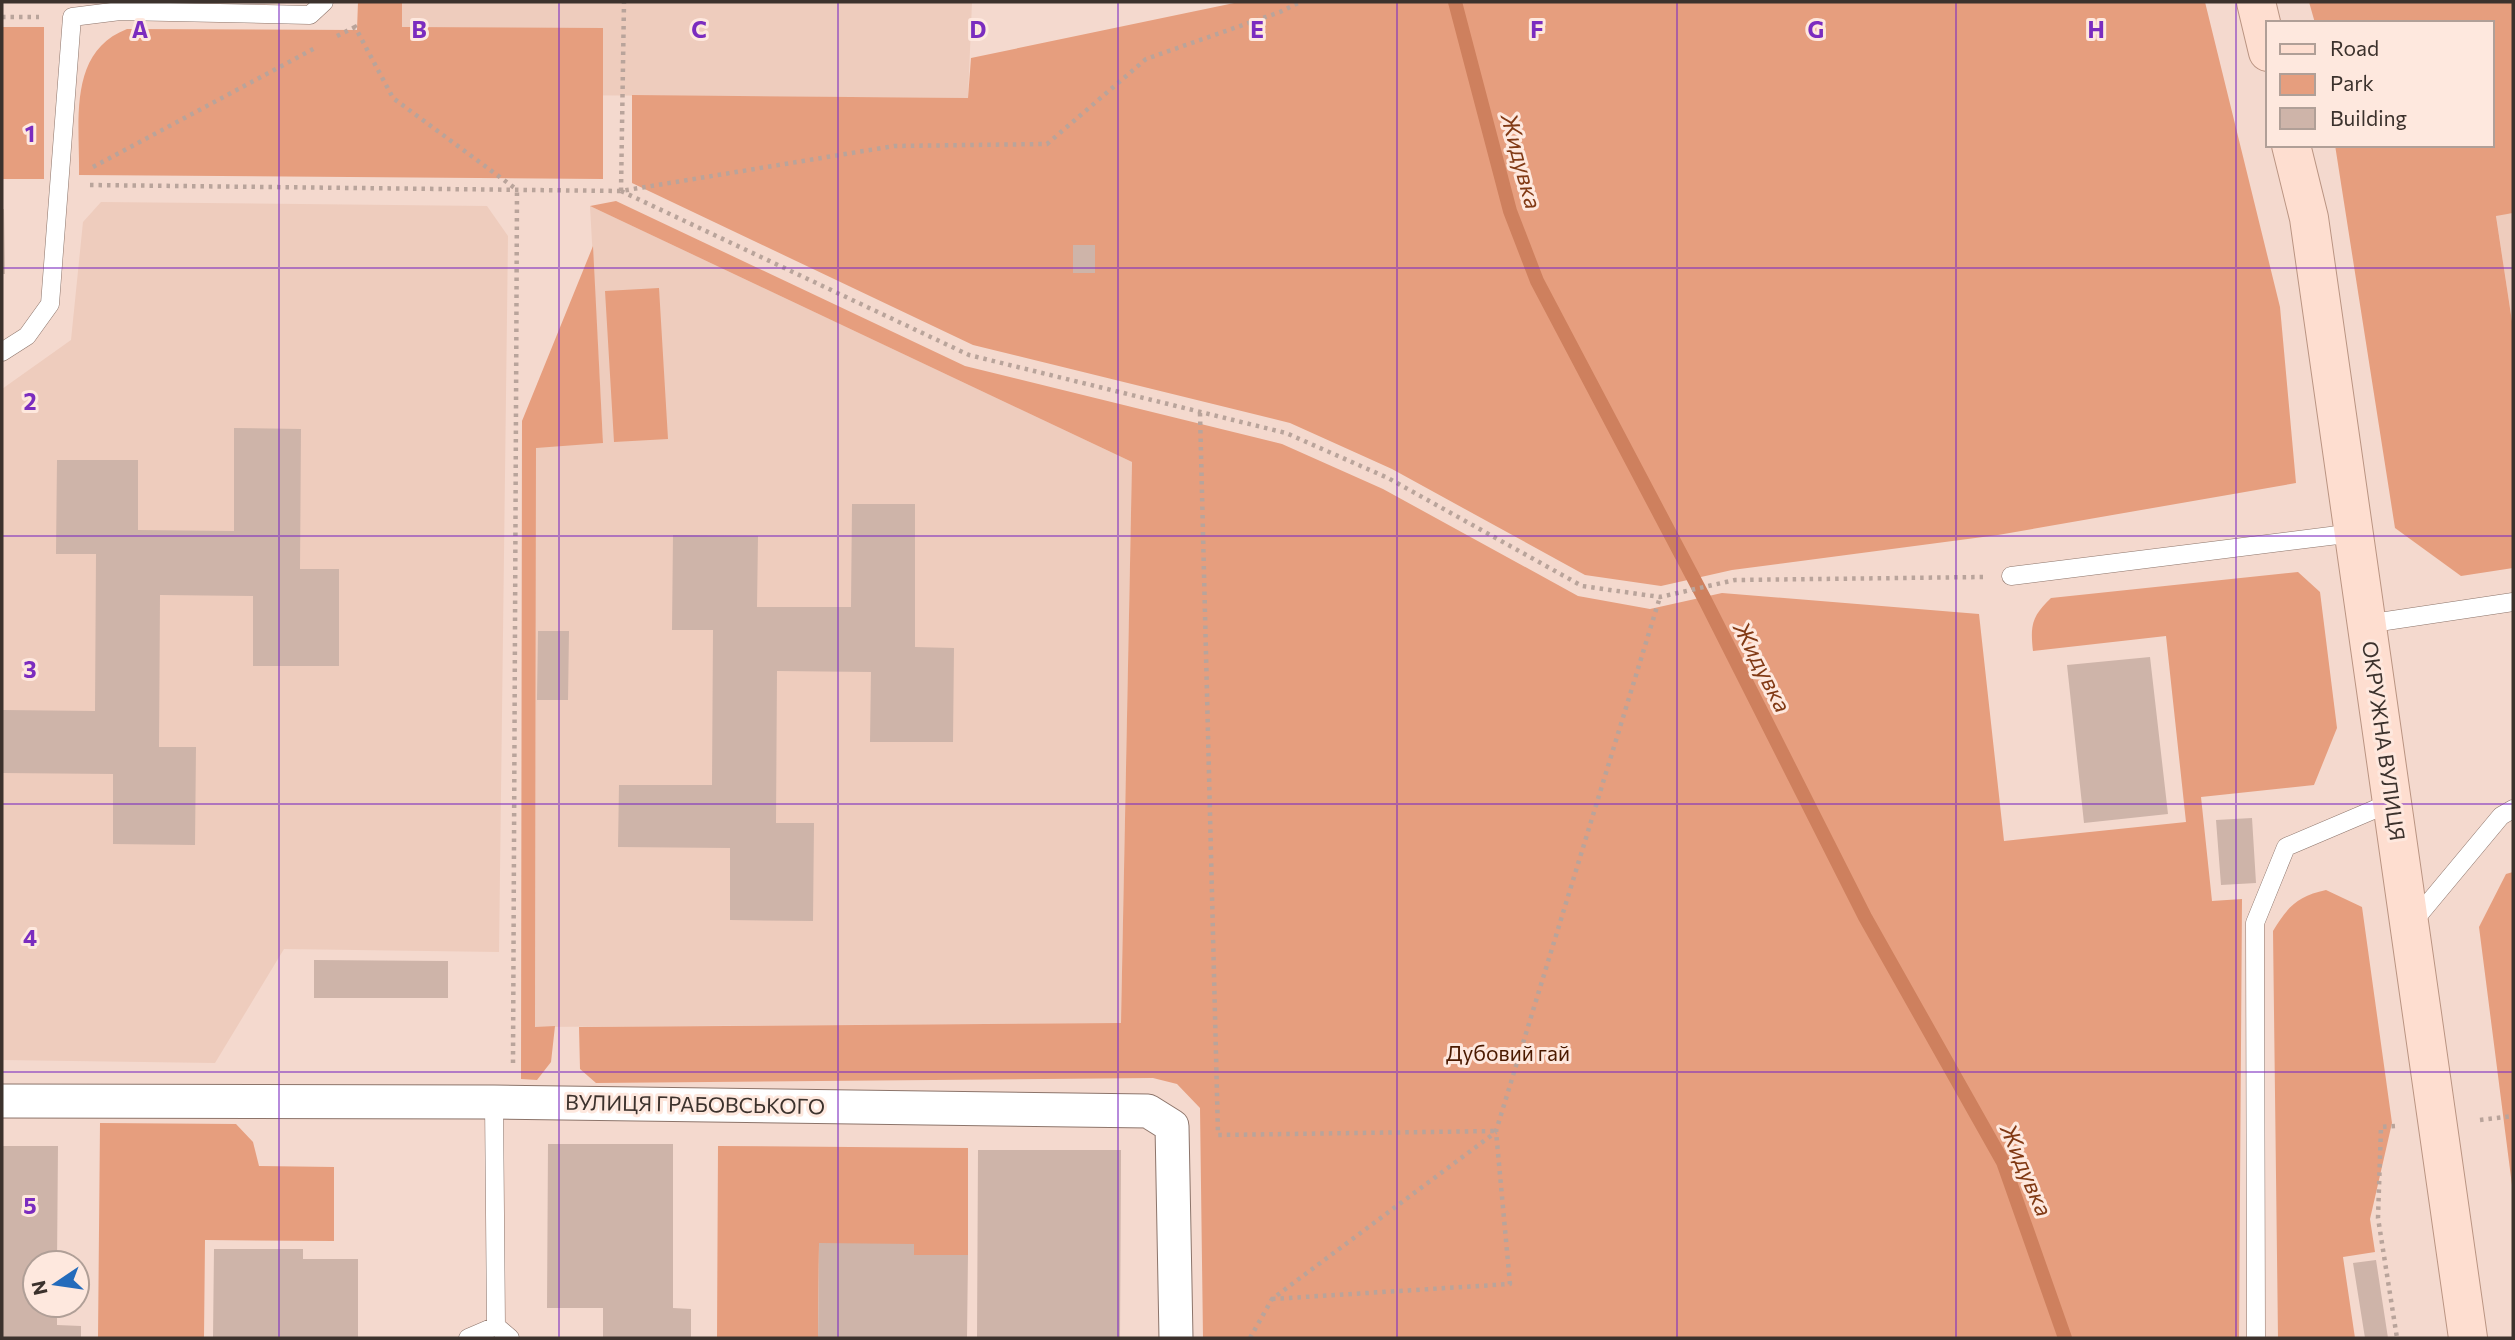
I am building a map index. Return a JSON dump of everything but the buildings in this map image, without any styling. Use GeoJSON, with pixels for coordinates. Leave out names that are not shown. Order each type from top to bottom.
{"type":"FeatureCollection","features":[{"type":"Feature","properties":{"kind":"main road"},"geometry":{"type":"LineString","coordinates":[[2256,2],[2266,44]]}},
{"type":"Feature","properties":{"kind":"main road","name":"ОКРУЖНА ВУЛИЦЯ"},"geometry":{"type":"LineString","coordinates":[[2291,147],[2309,218],[2468,1338]]}},
{"type":"Feature","properties":{"kind":"street","name":"ВУЛИЦЯ ГРАБОВСЬКОГО"},"geometry":{"type":"LineString","coordinates":[[2,1101],[503,1102],[1148,1111],[1172,1126],[1176,1338]]}},
{"type":"Feature","properties":{"kind":"lane"},"geometry":{"type":"LineString","coordinates":[[2,352],[27,336],[50,304],[72,18],[122,6],[310,15],[324,2]]}},
{"type":"Feature","properties":{"kind":"lane"},"geometry":{"type":"LineString","coordinates":[[2011,576],[2354,533]]}},
{"type":"Feature","properties":{"kind":"lane"},"geometry":{"type":"LineString","coordinates":[[2365,624],[2513,602]]}},
{"type":"Feature","properties":{"kind":"lane"},"geometry":{"type":"LineString","coordinates":[[2256,1338],[2255,923],[2286,847],[2392,802]]}},
{"type":"Feature","properties":{"kind":"lane"},"geometry":{"type":"LineString","coordinates":[[2410,926],[2501,816],[2513,809]]}},
{"type":"Feature","properties":{"kind":"lane"},"geometry":{"type":"LineString","coordinates":[[496,1326],[503,1102]]}},
{"type":"Feature","properties":{"kind":"lane"},"geometry":{"type":"LineString","coordinates":[[468,1338],[496,1326]]}},
{"type":"Feature","properties":{"kind":"lane"},"geometry":{"type":"LineString","coordinates":[[496,1326],[510,1338]]}},
{"type":"Feature","properties":{"kind":"path"},"geometry":{"type":"LineString","coordinates":[[621,191],[624,2]]}},
{"type":"Feature","properties":{"kind":"path"},"geometry":{"type":"LineString","coordinates":[[60,185],[621,191],[894,146],[1047,144],[1146,59],[1280,12],[1300,2]]}},
{"type":"Feature","properties":{"kind":"path"},"geometry":{"type":"LineString","coordinates":[[350,19],[393,98],[517,190]]}},
{"type":"Feature","properties":{"kind":"path"},"geometry":{"type":"LineString","coordinates":[[330,40],[355,27]]}},
{"type":"Feature","properties":{"kind":"path"},"geometry":{"type":"LineString","coordinates":[[60,185],[318,47]]}},
{"type":"Feature","properties":{"kind":"path"},"geometry":{"type":"LineString","coordinates":[[503,1102],[517,190]]}},
{"type":"Feature","properties":{"kind":"path"},"geometry":{"type":"LineString","coordinates":[[621,191],[969,355],[1286,433],[1388,478],[1582,586],[1660,597],[1735,580],[2011,576]]}},
{"type":"Feature","properties":{"kind":"path"},"geometry":{"type":"LineString","coordinates":[[1200,413],[1218,1135],[1496,1131]]}},
{"type":"Feature","properties":{"kind":"path"},"geometry":{"type":"LineString","coordinates":[[1272,1299],[1510,1283],[1496,1131],[1660,597]]}},
{"type":"Feature","properties":{"kind":"path"},"geometry":{"type":"LineString","coordinates":[[1250,1338],[1272,1299],[1496,1131]]}},
{"type":"Feature","properties":{"kind":"shaded area"},"geometry":{"type":"Polygon","coordinates":[[[402,2],[972,2],[968,98],[401,94],[402,2]]]}},
{"type":"Feature","properties":{"kind":"shaded area"},"geometry":{"type":"Polygon","coordinates":[[[101,202],[487,206],[508,236],[499,952],[284,949],[215,1063],[2,1060],[2,389],[71,340],[83,222],[101,202]]]}},
{"type":"Feature","properties":{"kind":"shaded area"},"geometry":{"type":"Polygon","coordinates":[[[590,206],[1132,462],[1121,1023],[535,1027],[536,447],[603,442],[590,206]]]}},
{"type":"Feature","properties":{"kind":"shaded area"},"geometry":{"type":"Polygon","coordinates":[[[2513,213],[2513,328],[2496,215],[2513,213]]]}},
{"type":"Feature","properties":{"kind":"green space"},"geometry":{"type":"Polygon","coordinates":[[[358,2],[402,2],[402,27],[603,28],[603,179],[79,175],[81,91],[94,54],[108,40],[127,29],[357,30],[358,2]]]}},
{"type":"Feature","properties":{"kind":"green space"},"geometry":{"type":"Polygon","coordinates":[[[1239,2],[2205,2],[2280,307],[2296,483],[1998,535],[1732,570],[1661,586],[1585,575],[1392,469],[1290,423],[973,345],[632,183],[632,95],[968,98],[971,58],[1239,2]]]}},
{"type":"Feature","properties":{"kind":"green space"},"geometry":{"type":"Polygon","coordinates":[[[2309,2],[2513,2],[2513,213],[2496,216],[2513,328],[2513,568],[2461,576],[2395,528],[2335,147],[2494,147],[2494,21],[2314,21],[2309,2]]]}},
{"type":"Feature","properties":{"kind":"green space"},"geometry":{"type":"Polygon","coordinates":[[[2,27],[44,27],[44,179],[2,179],[2,27]]]}},
{"type":"Feature","properties":{"kind":"green space","name":"Дубовий гай"},"geometry":{"type":"Polygon","coordinates":[[[616,201],[965,366],[1282,444],[1383,489],[1578,596],[1650,609],[1722,593],[1979,614],[2004,841],[2186,822],[2166,636],[2033,651],[2032,634],[2036,616],[2051,598],[2298,572],[2320,592],[2337,728],[2314,785],[2201,797],[2212,901],[2242,899],[2239,1338],[1203,1338],[1200,1108],[1177,1084],[1153,1078],[596,1083],[580,1069],[579,1027],[1121,1023],[1132,462],[590,206],[616,201]]]}},
{"type":"Feature","properties":{"kind":"green space"},"geometry":{"type":"Polygon","coordinates":[[[593,246],[603,443],[536,448],[535,1027],[555,1026],[551,1062],[537,1080],[521,1079],[522,421],[593,246]]]}},
{"type":"Feature","properties":{"kind":"green space"},"geometry":{"type":"Polygon","coordinates":[[[659,288],[668,439],[614,442],[605,291],[659,288]]]}},
{"type":"Feature","properties":{"kind":"green space"},"geometry":{"type":"Polygon","coordinates":[[[2513,872],[2513,1193],[2479,927],[2506,874],[2513,872]]]}},
{"type":"Feature","properties":{"kind":"green space"},"geometry":{"type":"Polygon","coordinates":[[[2326,890],[2362,907],[2392,1123],[2370,1219],[2375,1252],[2343,1257],[2355,1338],[2278,1338],[2273,931],[2295,903],[2308,895],[2326,890]]]}},
{"type":"Feature","properties":{"kind":"green space"},"geometry":{"type":"Polygon","coordinates":[[[100,1123],[236,1124],[253,1142],[259,1166],[334,1167],[334,1241],[205,1240],[204,1338],[98,1338],[100,1123]]]}},
{"type":"Feature","properties":{"kind":"green space"},"geometry":{"type":"Polygon","coordinates":[[[718,1146],[968,1148],[968,1255],[914,1255],[819,1244],[818,1338],[717,1338],[718,1146]]]}},
{"type":"Feature","properties":{"kind":"waterway","name":"Жидувка"},"geometry":{"type":"LineString","coordinates":[[1455,2],[1510,211],[1537,281],[1705,600],[1865,917],[2003,1162],[2065,1338]]}}]}
